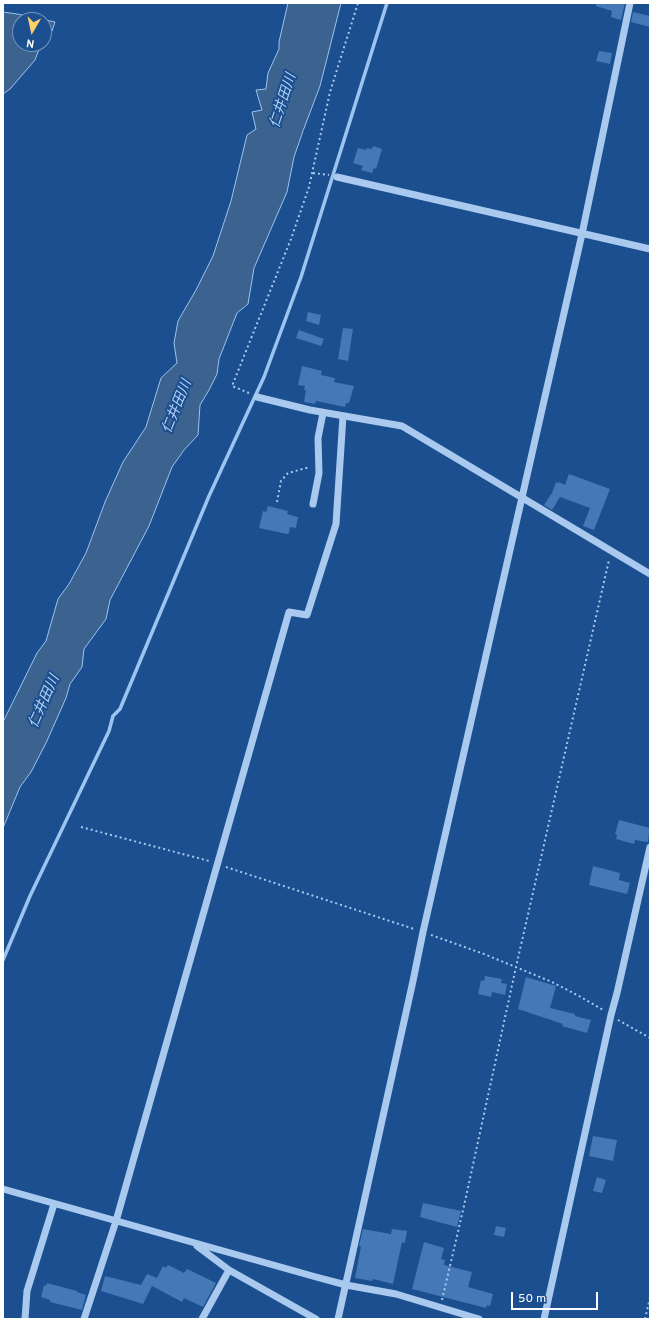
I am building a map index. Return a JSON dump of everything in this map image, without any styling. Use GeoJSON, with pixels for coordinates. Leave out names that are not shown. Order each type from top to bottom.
{"type":"FeatureCollection","features":[{"type":"Feature","properties":{"kind":"street"},"geometry":{"type":"LineString","coordinates":[[338,1319],[423,932],[582,234],[630,3]]}},
{"type":"Feature","properties":{"kind":"street"},"geometry":{"type":"LineString","coordinates":[[337,177],[650,249]]}},
{"type":"Feature","properties":{"kind":"street"},"geometry":{"type":"LineString","coordinates":[[257,397],[323,413],[402,426],[650,574]]}},
{"type":"Feature","properties":{"kind":"street"},"geometry":{"type":"LineString","coordinates":[[313,504],[320,473],[318,438],[323,413]]}},
{"type":"Feature","properties":{"kind":"street"},"geometry":{"type":"LineString","coordinates":[[84,1319],[116,1221],[216,863],[289,612],[307,615],[336,524],[343,416]]}},
{"type":"Feature","properties":{"kind":"street"},"geometry":{"type":"LineString","coordinates":[[544,1319],[650,847]]}},
{"type":"Feature","properties":{"kind":"street"},"geometry":{"type":"LineString","coordinates":[[3,1189],[346,1285],[396,1294],[441,1306],[479,1319]]}},
{"type":"Feature","properties":{"kind":"street"},"geometry":{"type":"LineString","coordinates":[[25,1319],[27,1291],[54,1204]]}},
{"type":"Feature","properties":{"kind":"street"},"geometry":{"type":"LineString","coordinates":[[194,1243],[229,1270],[316,1319]]}},
{"type":"Feature","properties":{"kind":"street"},"geometry":{"type":"LineString","coordinates":[[202,1319],[229,1270]]}},
{"type":"Feature","properties":{"kind":"path"},"geometry":{"type":"LineString","coordinates":[[248,393],[232,386],[291,239],[312,173],[330,92],[358,3]]}},
{"type":"Feature","properties":{"kind":"path"},"geometry":{"type":"LineString","coordinates":[[312,173],[337,177]]}},
{"type":"Feature","properties":{"kind":"path"},"geometry":{"type":"LineString","coordinates":[[277,502],[281,481],[288,473],[319,465]]}},
{"type":"Feature","properties":{"kind":"path"},"geometry":{"type":"LineString","coordinates":[[441,1306],[610,551]]}},
{"type":"Feature","properties":{"kind":"path"},"geometry":{"type":"LineString","coordinates":[[81,827],[216,863],[423,932],[484,954],[552,982],[579,996],[650,1038]]}},
{"type":"Feature","properties":{"kind":"path"},"geometry":{"type":"LineString","coordinates":[[645,1319],[650,1298]]}},
{"type":"Feature","properties":{"kind":"water","name":"仁井田川"},"geometry":{"type":"Polygon","coordinates":[[[288,3],[341,3],[320,86],[294,157],[287,192],[254,268],[248,304],[237,313],[219,359],[217,374],[200,405],[198,435],[184,450],[172,467],[149,526],[110,600],[106,619],[84,649],[82,667],[70,684],[66,698],[46,743],[31,772],[20,787],[3,828],[3,722],[37,653],[46,641],[58,599],[69,584],[86,553],[105,502],[123,462],[146,427],[161,378],[177,363],[174,343],[178,321],[213,256],[231,201],[247,135],[256,129],[252,112],[262,110],[256,90],[266,89],[268,73],[279,49],[279,42],[288,3]]]}},
{"type":"Feature","properties":{"kind":"water"},"geometry":{"type":"Polygon","coordinates":[[[3,12],[12,13],[12,52],[38,52],[35,60],[10,89],[3,94],[3,12]]]}},
{"type":"Feature","properties":{"kind":"water"},"geometry":{"type":"Polygon","coordinates":[[[52,21],[55,22],[52,31],[52,21]]]}},
{"type":"Feature","properties":{"kind":"building"},"geometry":{"type":"Polygon","coordinates":[[[596,3],[625,3],[621,20],[611,17],[612,11],[596,6],[596,3]]]}},
{"type":"Feature","properties":{"kind":"building"},"geometry":{"type":"Polygon","coordinates":[[[633,12],[650,16],[650,27],[631,22],[633,12]]]}},
{"type":"Feature","properties":{"kind":"building"},"geometry":{"type":"Polygon","coordinates":[[[599,51],[612,53],[610,64],[596,61],[599,51]]]}},
{"type":"Feature","properties":{"kind":"building"},"geometry":{"type":"Polygon","coordinates":[[[373,146],[382,149],[376,169],[374,168],[372,173],[361,170],[363,166],[353,163],[358,148],[366,150],[367,148],[372,149],[373,146]]]}},
{"type":"Feature","properties":{"kind":"building"},"geometry":{"type":"Polygon","coordinates":[[[308,312],[321,315],[319,325],[306,321],[308,312]]]}},
{"type":"Feature","properties":{"kind":"building"},"geometry":{"type":"Polygon","coordinates":[[[343,328],[353,329],[348,361],[338,359],[343,328]]]}},
{"type":"Feature","properties":{"kind":"building"},"geometry":{"type":"Polygon","coordinates":[[[299,330],[324,339],[321,346],[296,338],[299,330]]]}},
{"type":"Feature","properties":{"kind":"building"},"geometry":{"type":"Polygon","coordinates":[[[302,366],[322,371],[321,375],[335,378],[334,382],[354,386],[349,403],[346,403],[345,407],[316,401],[315,404],[304,402],[306,390],[304,390],[305,386],[298,385],[302,366]]]}},
{"type":"Feature","properties":{"kind":"building"},"geometry":{"type":"Polygon","coordinates":[[[569,474],[610,489],[594,530],[583,526],[590,508],[560,497],[552,510],[544,505],[552,493],[556,482],[565,485],[569,474]]]}},
{"type":"Feature","properties":{"kind":"building"},"geometry":{"type":"Polygon","coordinates":[[[268,506],[288,511],[287,514],[298,517],[296,528],[290,527],[289,533],[287,534],[259,528],[263,511],[266,512],[268,506]]]}},
{"type":"Feature","properties":{"kind":"building"},"geometry":{"type":"Polygon","coordinates":[[[619,820],[650,828],[648,842],[635,840],[634,844],[616,839],[617,835],[615,834],[619,820]]]}},
{"type":"Feature","properties":{"kind":"building"},"geometry":{"type":"Polygon","coordinates":[[[593,866],[620,873],[619,880],[630,883],[627,894],[589,885],[593,866]]]}},
{"type":"Feature","properties":{"kind":"building"},"geometry":{"type":"Polygon","coordinates":[[[485,976],[502,979],[501,983],[507,984],[505,995],[492,992],[491,997],[478,994],[481,980],[484,981],[485,976]]]}},
{"type":"Feature","properties":{"kind":"building"},"geometry":{"type":"Polygon","coordinates":[[[526,977],[556,986],[550,1008],[575,1014],[575,1016],[591,1020],[587,1033],[562,1026],[563,1024],[518,1009],[526,977]]]}},
{"type":"Feature","properties":{"kind":"building"},"geometry":{"type":"Polygon","coordinates":[[[593,1136],[617,1140],[613,1161],[589,1156],[593,1136]]]}},
{"type":"Feature","properties":{"kind":"building"},"geometry":{"type":"Polygon","coordinates":[[[597,1177],[606,1180],[602,1193],[593,1191],[597,1177]]]}},
{"type":"Feature","properties":{"kind":"building"},"geometry":{"type":"Polygon","coordinates":[[[423,1203],[461,1211],[457,1227],[420,1217],[423,1203]]]}},
{"type":"Feature","properties":{"kind":"building"},"geometry":{"type":"Polygon","coordinates":[[[496,1226],[506,1228],[504,1237],[494,1235],[496,1226]]]}},
{"type":"Feature","properties":{"kind":"building"},"geometry":{"type":"Polygon","coordinates":[[[363,1229],[391,1234],[392,1229],[407,1231],[405,1243],[402,1242],[393,1284],[373,1279],[372,1281],[355,1278],[361,1247],[359,1246],[363,1229]]]}},
{"type":"Feature","properties":{"kind":"building"},"geometry":{"type":"Polygon","coordinates":[[[424,1242],[444,1248],[441,1259],[445,1260],[444,1265],[472,1272],[468,1287],[493,1294],[490,1306],[487,1305],[486,1308],[412,1289],[424,1242]]]}},
{"type":"Feature","properties":{"kind":"building"},"geometry":{"type":"Polygon","coordinates":[[[168,1265],[184,1273],[187,1269],[216,1283],[203,1307],[184,1298],[182,1302],[152,1286],[143,1304],[101,1291],[105,1276],[141,1285],[147,1274],[157,1278],[163,1266],[166,1268],[168,1265]]]}},
{"type":"Feature","properties":{"kind":"building"},"geometry":{"type":"Polygon","coordinates":[[[47,1283],[86,1295],[82,1310],[50,1302],[50,1300],[41,1297],[44,1285],[46,1286],[47,1283]]]}},
{"type":"Feature","properties":{"kind":"waterway"},"geometry":{"type":"LineString","coordinates":[[3,960],[30,896],[109,731],[113,716],[120,709],[209,496],[264,377],[301,277],[387,3]]}}]}
